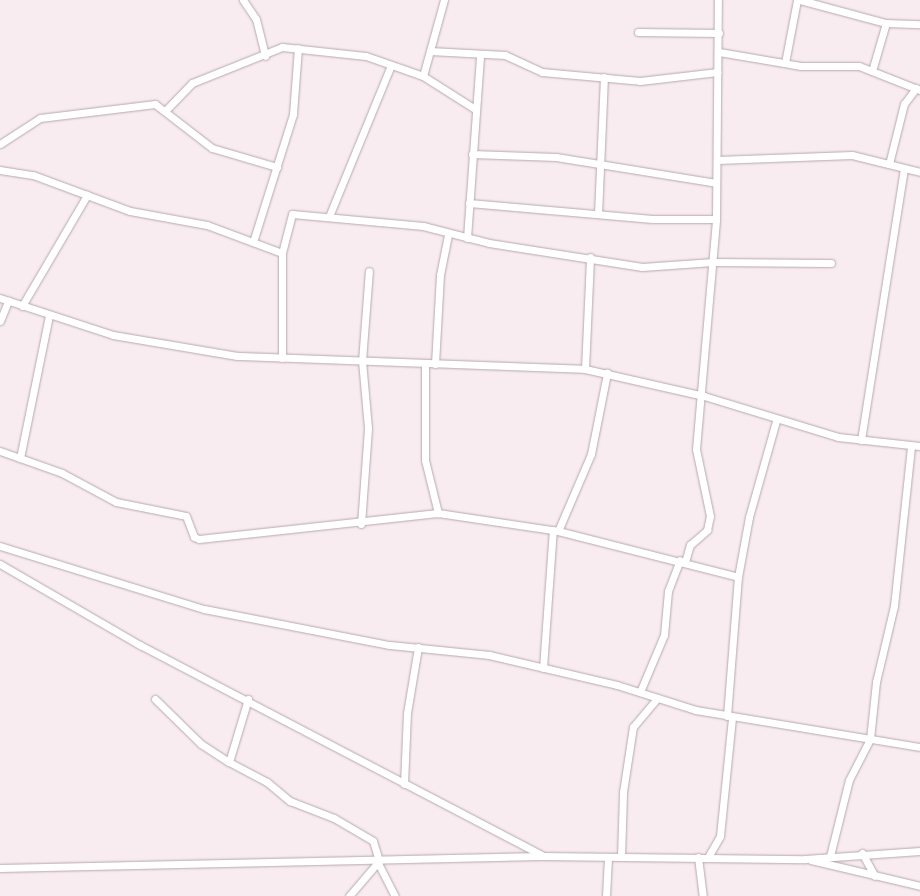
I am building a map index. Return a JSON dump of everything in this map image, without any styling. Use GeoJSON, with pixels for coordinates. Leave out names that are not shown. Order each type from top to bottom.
{"type":"FeatureCollection","features":[{"type":"Feature","properties":{"kind":"street"},"geometry":{"type":"LineString","coordinates":[[243,0],[256,18],[265,56]]}},
{"type":"Feature","properties":{"kind":"street"},"geometry":{"type":"LineString","coordinates":[[423,76],[444,0]]}},
{"type":"Feature","properties":{"kind":"street"},"geometry":{"type":"LineString","coordinates":[[640,692],[664,635],[668,591],[690,545],[707,530],[710,516],[696,449],[704,396],[714,262],[717,72],[719,52],[718,0]]}},
{"type":"Feature","properties":{"kind":"street"},"geometry":{"type":"LineString","coordinates":[[785,63],[798,0],[886,22],[920,24]]}},
{"type":"Feature","properties":{"kind":"street"},"geometry":{"type":"LineString","coordinates":[[872,71],[886,22]]}},
{"type":"Feature","properties":{"kind":"street"},"geometry":{"type":"LineString","coordinates":[[638,32],[719,33]]}},
{"type":"Feature","properties":{"kind":"street"},"geometry":{"type":"LineString","coordinates":[[165,111],[192,83],[265,56],[278,48],[298,48],[366,56],[423,76],[475,109]]}},
{"type":"Feature","properties":{"kind":"street"},"geometry":{"type":"LineString","coordinates":[[252,242],[278,167],[295,105],[298,48]]}},
{"type":"Feature","properties":{"kind":"street"},"geometry":{"type":"LineString","coordinates":[[430,51],[512,56],[542,72],[648,81],[717,72]]}},
{"type":"Feature","properties":{"kind":"street"},"geometry":{"type":"LineString","coordinates":[[719,52],[785,63],[848,64],[918,89],[904,104],[889,164]]}},
{"type":"Feature","properties":{"kind":"street"},"geometry":{"type":"LineString","coordinates":[[467,238],[480,55]]}},
{"type":"Feature","properties":{"kind":"street"},"geometry":{"type":"LineString","coordinates":[[330,214],[391,65]]}},
{"type":"Feature","properties":{"kind":"street"},"geometry":{"type":"LineString","coordinates":[[598,214],[604,77]]}},
{"type":"Feature","properties":{"kind":"street"},"geometry":{"type":"LineString","coordinates":[[0,144],[48,116],[150,104],[165,111],[212,148],[278,167]]}},
{"type":"Feature","properties":{"kind":"street"},"geometry":{"type":"LineString","coordinates":[[472,154],[556,157],[716,183]]}},
{"type":"Feature","properties":{"kind":"street"},"geometry":{"type":"LineString","coordinates":[[716,160],[852,155],[920,172]]}},
{"type":"Feature","properties":{"kind":"street"},"geometry":{"type":"LineString","coordinates":[[861,440],[904,168]]}},
{"type":"Feature","properties":{"kind":"street"},"geometry":{"type":"LineString","coordinates":[[0,170],[33,175],[130,211],[207,225],[282,253]]}},
{"type":"Feature","properties":{"kind":"street"},"geometry":{"type":"LineString","coordinates":[[22,306],[87,195]]}},
{"type":"Feature","properties":{"kind":"street"},"geometry":{"type":"LineString","coordinates":[[469,203],[598,214],[716,219]]}},
{"type":"Feature","properties":{"kind":"street"},"geometry":{"type":"LineString","coordinates":[[282,358],[282,253],[292,214],[330,214],[423,226],[448,235],[653,268],[714,262],[831,263]]}},
{"type":"Feature","properties":{"kind":"street"},"geometry":{"type":"LineString","coordinates":[[435,364],[440,275],[448,235]]}},
{"type":"Feature","properties":{"kind":"street"},"geometry":{"type":"LineString","coordinates":[[585,368],[590,257]]}},
{"type":"Feature","properties":{"kind":"street"},"geometry":{"type":"LineString","coordinates":[[361,524],[368,428],[362,361],[368,271]]}},
{"type":"Feature","properties":{"kind":"street"},"geometry":{"type":"LineString","coordinates":[[0,298],[48,315],[154,344],[282,358],[425,365],[585,368],[704,396],[776,422],[861,440],[920,446]]}},
{"type":"Feature","properties":{"kind":"street"},"geometry":{"type":"LineString","coordinates":[[0,320],[8,301]]}},
{"type":"Feature","properties":{"kind":"street"},"geometry":{"type":"LineString","coordinates":[[20,458],[48,315]]}},
{"type":"Feature","properties":{"kind":"street"},"geometry":{"type":"LineString","coordinates":[[425,365],[425,460],[438,512]]}},
{"type":"Feature","properties":{"kind":"street"},"geometry":{"type":"LineString","coordinates":[[543,668],[556,530],[591,454],[607,373]]}},
{"type":"Feature","properties":{"kind":"street"},"geometry":{"type":"LineString","coordinates":[[708,858],[720,836],[730,717],[738,577],[749,517],[776,422]]}},
{"type":"Feature","properties":{"kind":"street"},"geometry":{"type":"LineString","coordinates":[[830,856],[849,780],[870,739],[876,682],[894,606],[911,446]]}},
{"type":"Feature","properties":{"kind":"street"},"geometry":{"type":"LineString","coordinates":[[0,451],[20,458],[116,502],[186,516],[194,537],[200,539],[361,524],[438,512],[556,530],[738,577]]}},
{"type":"Feature","properties":{"kind":"street"},"geometry":{"type":"LineString","coordinates":[[0,546],[204,609],[418,648],[489,655],[640,692],[730,717],[920,747]]}},
{"type":"Feature","properties":{"kind":"street"},"geometry":{"type":"LineString","coordinates":[[0,564],[140,645],[248,699],[542,856]]}},
{"type":"Feature","properties":{"kind":"street"},"geometry":{"type":"LineString","coordinates":[[404,784],[407,713],[418,648]]}},
{"type":"Feature","properties":{"kind":"street"},"geometry":{"type":"LineString","coordinates":[[621,857],[623,792],[633,727],[657,698]]}},
{"type":"Feature","properties":{"kind":"street"},"geometry":{"type":"LineString","coordinates":[[155,699],[201,744],[229,762],[267,782],[290,801],[360,832],[373,841],[379,862],[395,896]]}},
{"type":"Feature","properties":{"kind":"street"},"geometry":{"type":"LineString","coordinates":[[229,762],[248,699]]}},
{"type":"Feature","properties":{"kind":"street"},"geometry":{"type":"LineString","coordinates":[[0,868],[379,862],[542,856],[805,859],[862,853],[920,851]]}},
{"type":"Feature","properties":{"kind":"street"},"geometry":{"type":"LineString","coordinates":[[862,853],[874,876]]}},
{"type":"Feature","properties":{"kind":"street"},"geometry":{"type":"LineString","coordinates":[[606,896],[608,857]]}},
{"type":"Feature","properties":{"kind":"street"},"geometry":{"type":"LineString","coordinates":[[698,857],[703,896]]}},
{"type":"Feature","properties":{"kind":"street"},"geometry":{"type":"LineString","coordinates":[[805,859],[920,886]]}},
{"type":"Feature","properties":{"kind":"street"},"geometry":{"type":"LineString","coordinates":[[349,896],[379,862]]}}]}
